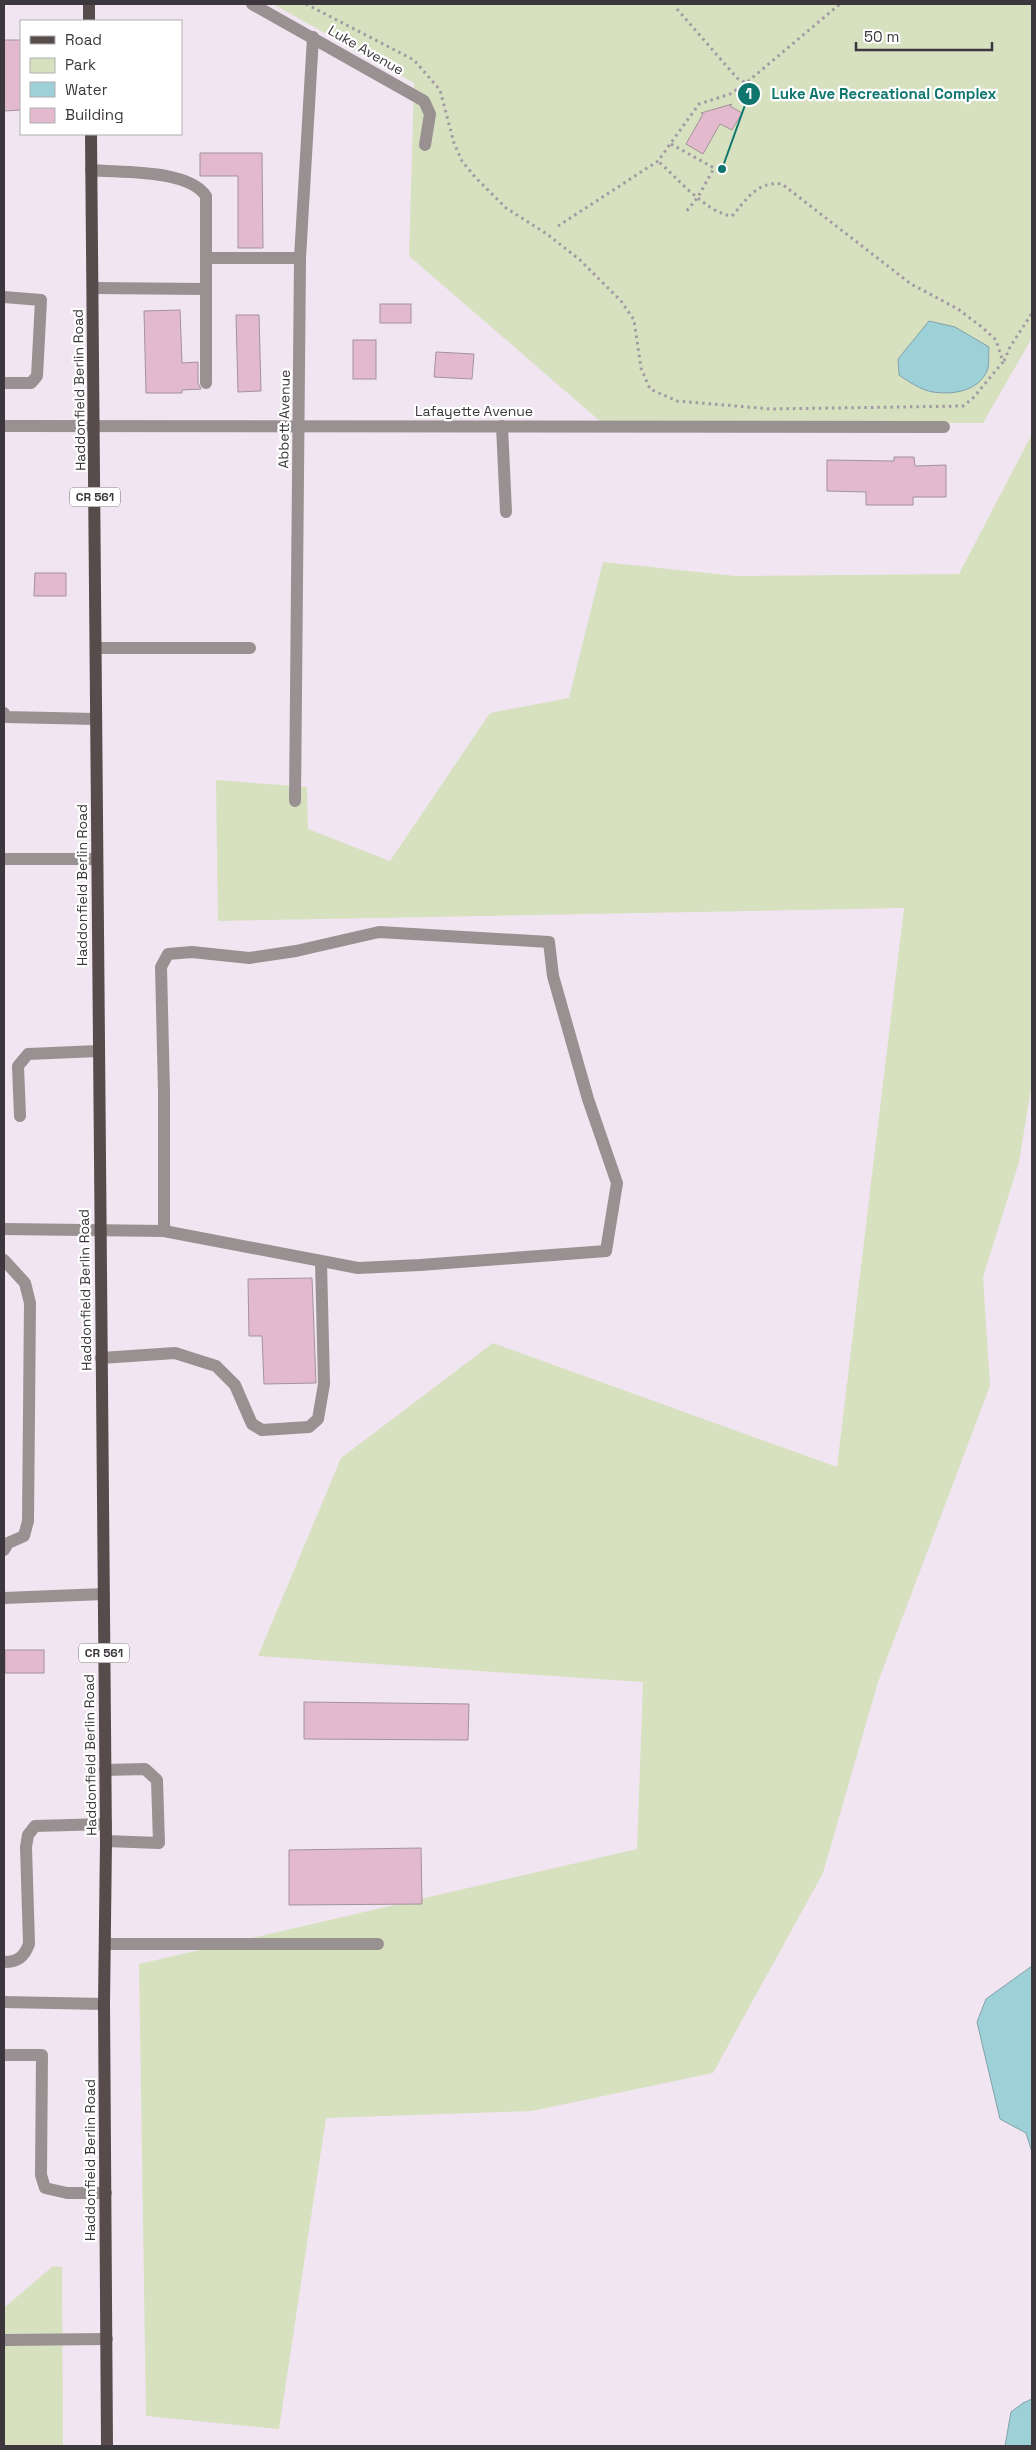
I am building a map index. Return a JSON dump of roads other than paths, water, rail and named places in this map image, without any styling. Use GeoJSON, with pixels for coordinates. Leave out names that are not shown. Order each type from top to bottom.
{"type":"FeatureCollection","features":[{"type":"Feature","properties":{"kind":"main road"},"geometry":{"type":"LineString","coordinates":[[89,4],[89,20]]}},
{"type":"Feature","properties":{"kind":"main road","name":"Haddonfield Berlin Road"},"geometry":{"type":"LineString","coordinates":[[91,135],[95,425],[99,1229],[106,1824],[104,2004],[107,2446]]}},
{"type":"Feature","properties":{"kind":"street","name":"Luke Avenue"},"geometry":{"type":"LineString","coordinates":[[252,4],[424,101],[430,114],[425,145]]}},
{"type":"Feature","properties":{"kind":"street","name":"Abbett Avenue"},"geometry":{"type":"LineString","coordinates":[[295,801],[300,258],[313,37]]}},
{"type":"Feature","properties":{"kind":"street"},"geometry":{"type":"LineString","coordinates":[[92,170],[179,178],[201,188],[206,196],[206,383]]}},
{"type":"Feature","properties":{"kind":"street"},"geometry":{"type":"LineString","coordinates":[[206,258],[300,258]]}},
{"type":"Feature","properties":{"kind":"street"},"geometry":{"type":"LineString","coordinates":[[93,288],[206,289]]}},
{"type":"Feature","properties":{"kind":"street"},"geometry":{"type":"LineString","coordinates":[[4,297],[41,300],[37,376],[31,383],[4,383]]}},
{"type":"Feature","properties":{"kind":"street","name":"Lafayette Avenue"},"geometry":{"type":"LineString","coordinates":[[4,426],[944,426]]}},
{"type":"Feature","properties":{"kind":"street"},"geometry":{"type":"LineString","coordinates":[[502,426],[506,512]]}},
{"type":"Feature","properties":{"kind":"street"},"geometry":{"type":"LineString","coordinates":[[96,648],[250,648]]}},
{"type":"Feature","properties":{"kind":"street"},"geometry":{"type":"LineString","coordinates":[[4,716],[96,719]]}},
{"type":"Feature","properties":{"kind":"street"},"geometry":{"type":"LineString","coordinates":[[4,859],[97,859]]}},
{"type":"Feature","properties":{"kind":"street"},"geometry":{"type":"LineString","coordinates":[[4,1229],[164,1231],[233,1242],[358,1268],[606,1250],[617,1182],[588,1099],[553,976],[550,942],[380,932],[249,958],[192,952],[168,954],[161,967],[164,1092],[164,1231]]}},
{"type":"Feature","properties":{"kind":"street"},"geometry":{"type":"LineString","coordinates":[[20,1116],[18,1066],[28,1054],[98,1051]]}},
{"type":"Feature","properties":{"kind":"street"},"geometry":{"type":"LineString","coordinates":[[4,1260],[25,1283],[30,1303],[28,1521],[24,1536],[8,1543],[4,1550]]}},
{"type":"Feature","properties":{"kind":"street"},"geometry":{"type":"LineString","coordinates":[[101,1358],[175,1353],[216,1366],[236,1385],[252,1424],[262,1430],[309,1427],[318,1419],[324,1384],[322,1262]]}},
{"type":"Feature","properties":{"kind":"street"},"geometry":{"type":"LineString","coordinates":[[4,1598],[104,1594]]}},
{"type":"Feature","properties":{"kind":"street"},"geometry":{"type":"LineString","coordinates":[[105,1770],[144,1769],[157,1780],[160,1843],[106,1841]]}},
{"type":"Feature","properties":{"kind":"street"},"geometry":{"type":"LineString","coordinates":[[4,1962],[18,1960],[26,1952],[29,1944],[26,1847],[28,1835],[34,1826],[106,1824]]}},
{"type":"Feature","properties":{"kind":"street"},"geometry":{"type":"LineString","coordinates":[[106,1944],[378,1944]]}},
{"type":"Feature","properties":{"kind":"street"},"geometry":{"type":"LineString","coordinates":[[4,2002],[104,2004]]}},
{"type":"Feature","properties":{"kind":"street"},"geometry":{"type":"LineString","coordinates":[[4,2055],[42,2055],[41,2175],[45,2188],[66,2192],[106,2193]]}},
{"type":"Feature","properties":{"kind":"street"},"geometry":{"type":"LineString","coordinates":[[4,2340],[106,2339]]}},
{"type":"Feature","properties":{"kind":"water"},"geometry":{"type":"Polygon","coordinates":[[[929,321],[955,327],[989,347],[988,369],[978,383],[957,392],[941,393],[920,388],[899,375],[898,359],[929,321]]]}},
{"type":"Feature","properties":{"kind":"water"},"geometry":{"type":"Polygon","coordinates":[[[1032,1966],[1032,2152],[1026,2133],[1000,2119],[977,2022],[986,1999],[1032,1966]]]}},
{"type":"Feature","properties":{"kind":"water"},"geometry":{"type":"Polygon","coordinates":[[[1032,2399],[1032,2446],[1005,2446],[1011,2412],[1032,2399]]]}},
{"type":"Feature","properties":{"kind":"place","name":"Luke Ave Recreational Complex"},"geometry":{"type":"Point","coordinates":[722,169]}}]}
